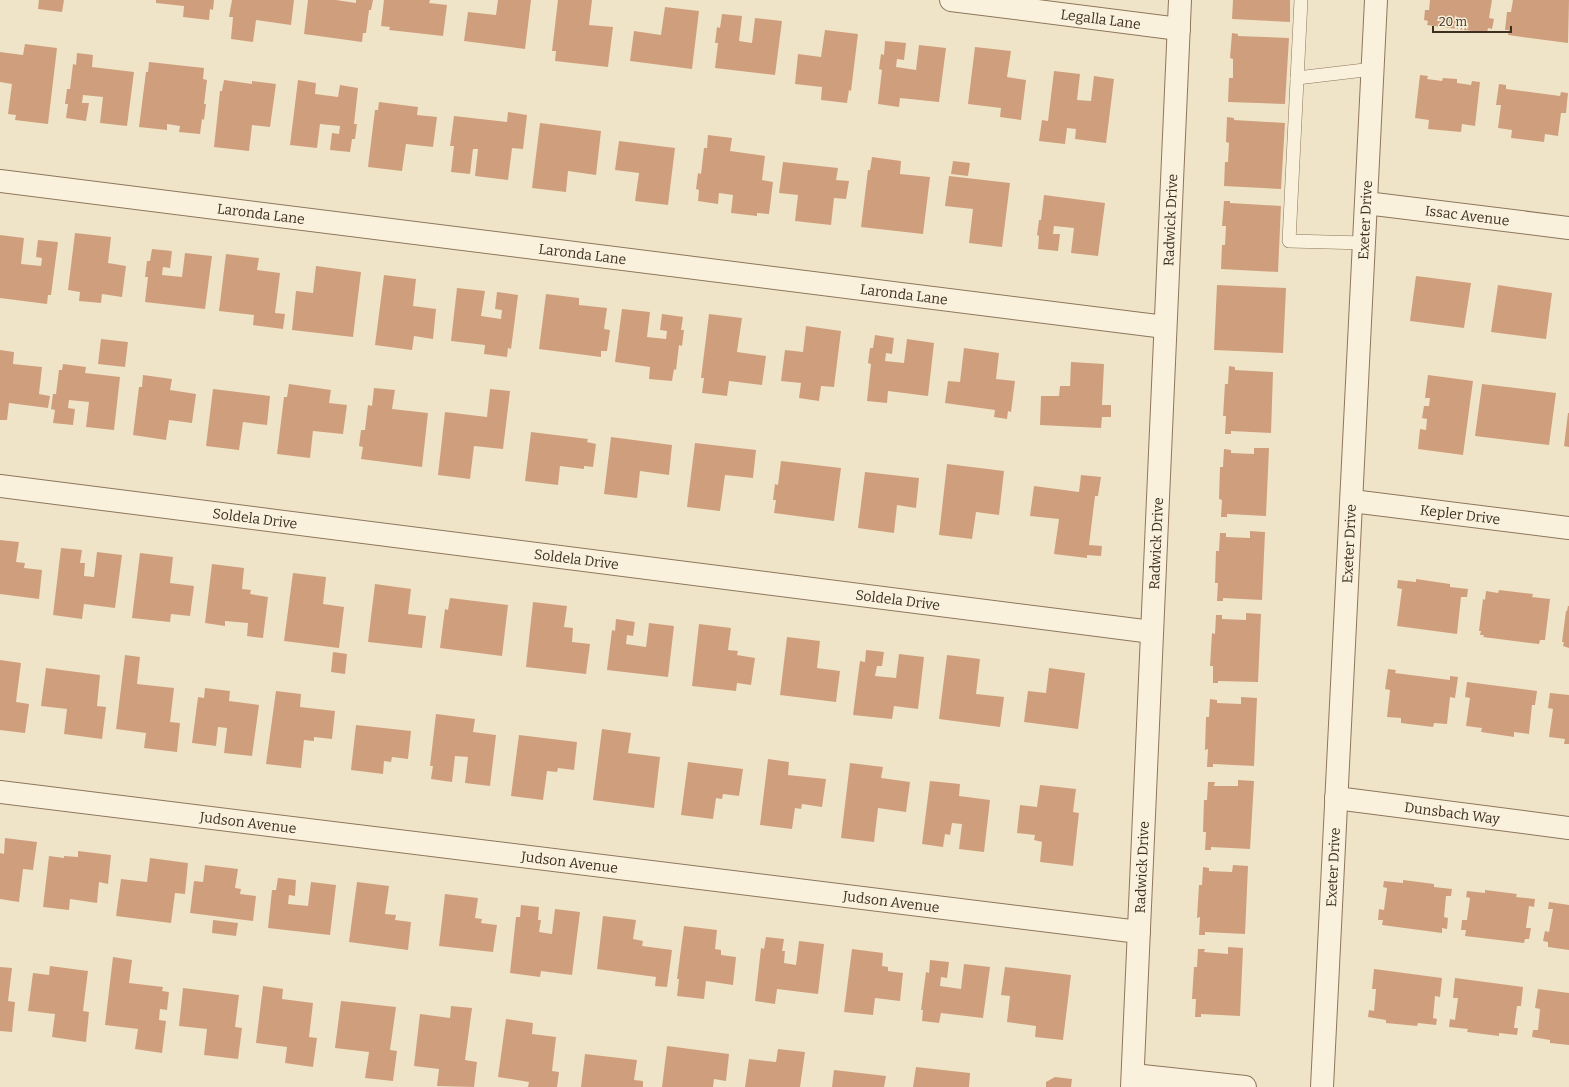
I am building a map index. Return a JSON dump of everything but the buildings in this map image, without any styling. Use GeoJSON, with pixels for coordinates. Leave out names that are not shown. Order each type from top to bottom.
{"type":"FeatureCollection","features":[{"type":"Feature","properties":{"kind":"street","name":"Legalla Lane"},"geometry":{"type":"LineString","coordinates":[[951,0],[1179,29]]}},
{"type":"Feature","properties":{"kind":"street","name":"Radwick Drive"},"geometry":{"type":"LineString","coordinates":[[1132,1081],[1180,0]]}},
{"type":"Feature","properties":{"kind":"street","name":"Exeter Drive"},"geometry":{"type":"LineString","coordinates":[[1322,1087],[1376,0]]}},
{"type":"Feature","properties":{"kind":"street","name":"Laronda Lane"},"geometry":{"type":"LineString","coordinates":[[0,181],[1165,327]]}},
{"type":"Feature","properties":{"kind":"street","name":"Issac Avenue"},"geometry":{"type":"LineString","coordinates":[[1366,203],[1569,228]]}},
{"type":"Feature","properties":{"kind":"street","name":"Soldela Drive"},"geometry":{"type":"LineString","coordinates":[[0,486],[1152,632]]}},
{"type":"Feature","properties":{"kind":"street","name":"Kepler Drive"},"geometry":{"type":"LineString","coordinates":[[1352,501],[1569,528]]}},
{"type":"Feature","properties":{"kind":"street","name":"Judson Avenue"},"geometry":{"type":"LineString","coordinates":[[0,792],[1139,932]]}},
{"type":"Feature","properties":{"kind":"street","name":"Dunsbach Way"},"geometry":{"type":"LineString","coordinates":[[1336,798],[1569,828]]}},
{"type":"Feature","properties":{"kind":"street"},"geometry":{"type":"LineString","coordinates":[[1132,1081],[1245,1087]]}},
{"type":"Feature","properties":{"kind":"lane"},"geometry":{"type":"LineString","coordinates":[[1301,0],[1289,241],[1365,243]]}},
{"type":"Feature","properties":{"kind":"lane"},"geometry":{"type":"LineString","coordinates":[[1297,78],[1373,69]]}}]}
